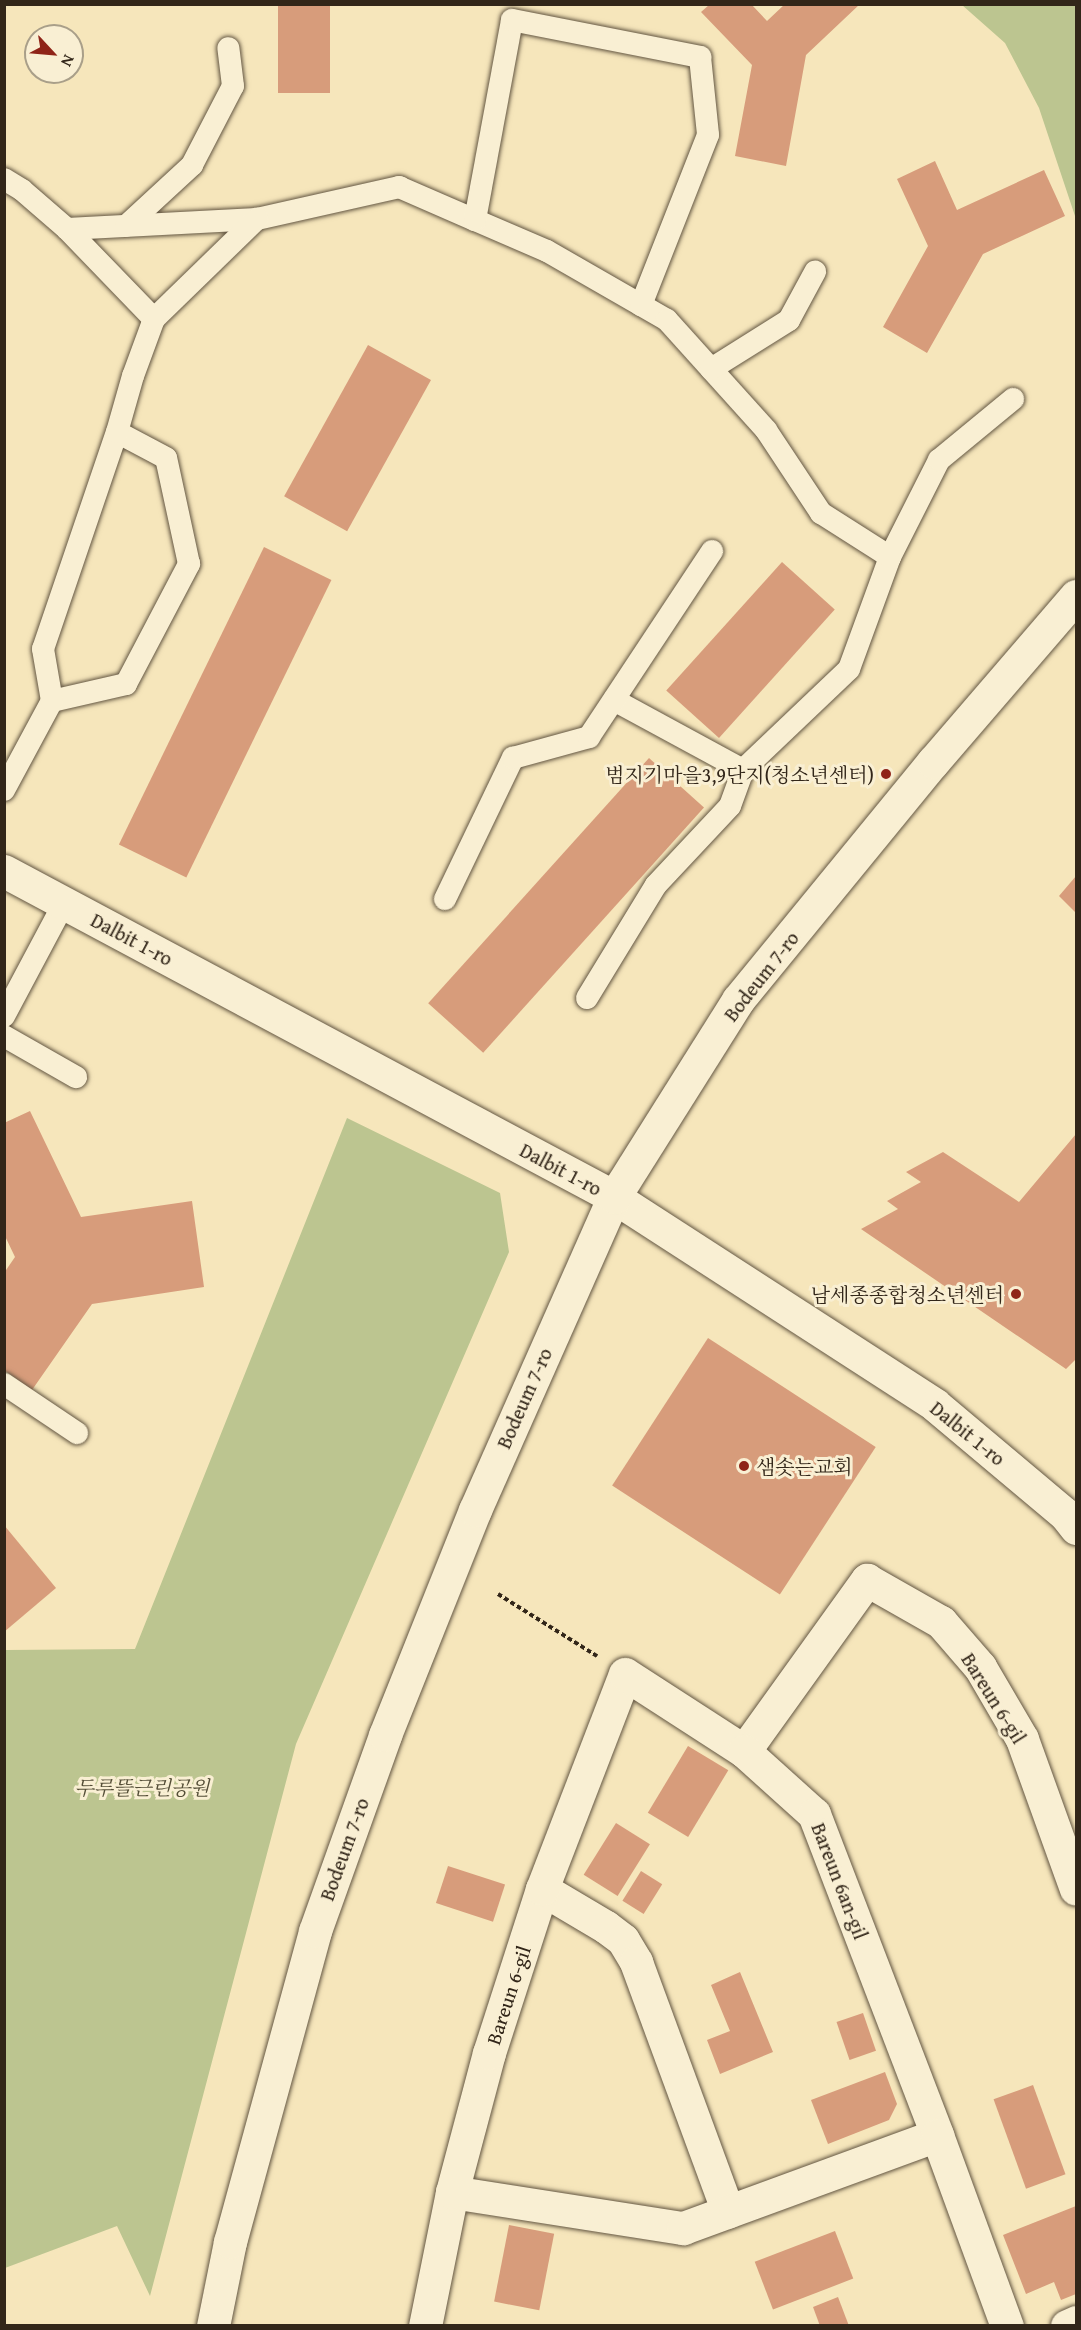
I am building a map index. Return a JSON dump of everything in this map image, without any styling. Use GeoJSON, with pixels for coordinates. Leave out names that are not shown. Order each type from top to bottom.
{"type":"FeatureCollection","features":[{"type":"Feature","properties":{"kind":"street","name":"Bodeum 7-ro"},"geometry":{"type":"LineString","coordinates":[[213,2325],[230,2242],[315,1931],[385,1735],[475,1510],[614,1197],[738,1000],[933,762],[1077,596]]}},
{"type":"Feature","properties":{"kind":"street","name":"Dalbit 1-ro"},"geometry":{"type":"LineString","coordinates":[[4,871],[614,1197],[935,1405],[1065,1514],[1077,1528]]}},
{"type":"Feature","properties":{"kind":"street","name":"Bareun 6-gil"},"geometry":{"type":"LineString","coordinates":[[744,1751],[867,1580],[941,1622],[980,1667],[1022,1739],[1077,1889]]}},
{"type":"Feature","properties":{"kind":"street","name":"Bareun 6an-gil"},"geometry":{"type":"LineString","coordinates":[[625,1674],[744,1751],[814,1814],[1007,2325]]}},
{"type":"Feature","properties":{"kind":"street","name":"Bareun 6-gil"},"geometry":{"type":"LineString","coordinates":[[424,2325],[452,2192],[489,2053],[542,1889],[625,1674]]}},
{"type":"Feature","properties":{"kind":"street"},"geometry":{"type":"LineString","coordinates":[[542,1889],[606,1927],[622,1940],[636,1962],[728,2212]]}},
{"type":"Feature","properties":{"kind":"street"},"geometry":{"type":"LineString","coordinates":[[452,2192],[682,2228],[937,2135]]}},
{"type":"Feature","properties":{"kind":"street"},"geometry":{"type":"LineString","coordinates":[[1067,2325],[1077,2322]]}},
{"type":"Feature","properties":{"kind":"lane"},"geometry":{"type":"LineString","coordinates":[[475,220],[512,20],[700,57],[708,135],[640,305]]}},
{"type":"Feature","properties":{"kind":"lane"},"geometry":{"type":"LineString","coordinates":[[126,226],[192,165],[233,86],[228,48]]}},
{"type":"Feature","properties":{"kind":"lane"},"geometry":{"type":"LineString","coordinates":[[4,179],[22,190],[67,229],[154,319]]}},
{"type":"Feature","properties":{"kind":"lane"},"geometry":{"type":"LineString","coordinates":[[67,229],[257,219],[399,188],[547,251],[667,320],[766,430],[821,513],[890,557]]}},
{"type":"Feature","properties":{"kind":"lane"},"geometry":{"type":"LineString","coordinates":[[4,790],[52,701],[43,649],[154,319],[257,219]]}},
{"type":"Feature","properties":{"kind":"lane"},"geometry":{"type":"LineString","coordinates":[[711,369],[789,320],[815,272]]}},
{"type":"Feature","properties":{"kind":"lane"},"geometry":{"type":"LineString","coordinates":[[587,998],[656,885],[730,806],[743,770],[849,669],[890,557],[939,460],[1013,399]]}},
{"type":"Feature","properties":{"kind":"lane"},"geometry":{"type":"LineString","coordinates":[[52,701],[126,684],[189,564],[166,458],[117,432]]}},
{"type":"Feature","properties":{"kind":"lane"},"geometry":{"type":"LineString","coordinates":[[445,899],[513,758],[589,737],[712,551]]}},
{"type":"Feature","properties":{"kind":"lane"},"geometry":{"type":"LineString","coordinates":[[614,700],[743,770]]}},
{"type":"Feature","properties":{"kind":"lane"},"geometry":{"type":"LineString","coordinates":[[4,1016],[64,903]]}},
{"type":"Feature","properties":{"kind":"lane"},"geometry":{"type":"LineString","coordinates":[[4,1036],[76,1077]]}},
{"type":"Feature","properties":{"kind":"lane"},"geometry":{"type":"LineString","coordinates":[[4,1384],[76,1433]]}},
{"type":"Feature","properties":{"kind":"path"},"geometry":{"type":"LineString","coordinates":[[498,1594],[625,1674]]}},
{"type":"Feature","properties":{"kind":"green space"},"geometry":{"type":"Polygon","coordinates":[[[962,5],[1076,5],[1076,219],[1039,108],[1005,43],[962,5]]]}},
{"type":"Feature","properties":{"kind":"green space","name":"두루뜰근린공원"},"geometry":{"type":"Polygon","coordinates":[[[347,1118],[500,1193],[509,1252],[296,1744],[150,2296],[117,2226],[5,2268],[5,1650],[135,1649],[347,1118]]]}},
{"type":"Feature","properties":{"kind":"building"},"geometry":{"type":"Polygon","coordinates":[[[278,4],[330,4],[330,93],[278,93],[278,4]]]}},
{"type":"Feature","properties":{"kind":"building"},"geometry":{"type":"Polygon","coordinates":[[[785,4],[860,4],[806,55],[786,166],[735,156],[752,65],[701,12],[709,5],[752,5],[767,21],[785,4]]]}},
{"type":"Feature","properties":{"kind":"building"},"geometry":{"type":"Polygon","coordinates":[[[935,161],[957,210],[1044,170],[1065,216],[983,254],[927,353],[883,327],[928,246],[897,179],[935,161]]]}},
{"type":"Feature","properties":{"kind":"building"},"geometry":{"type":"Polygon","coordinates":[[[368,345],[431,380],[347,531],[284,496],[368,345]]]}},
{"type":"Feature","properties":{"kind":"building"},"geometry":{"type":"Polygon","coordinates":[[[264,547],[331,580],[186,877],[119,845],[264,547]]]}},
{"type":"Feature","properties":{"kind":"building"},"geometry":{"type":"Polygon","coordinates":[[[782,562],[835,610],[719,738],[666,691],[782,562]]]}},
{"type":"Feature","properties":{"kind":"building"},"geometry":{"type":"Polygon","coordinates":[[[649,758],[704,808],[483,1053],[428,1003],[649,758]]]}},
{"type":"Feature","properties":{"kind":"building"},"geometry":{"type":"Polygon","coordinates":[[[1076,876],[1076,913],[1059,896],[1076,876]]]}},
{"type":"Feature","properties":{"kind":"building"},"geometry":{"type":"Polygon","coordinates":[[[30,1111],[81,1217],[192,1201],[204,1287],[92,1304],[32,1390],[4,1370],[4,1273],[15,1257],[4,1234],[4,1123],[30,1111]]]}},
{"type":"Feature","properties":{"kind":"building","name":"남세종종합청소년센터"},"geometry":{"type":"Polygon","coordinates":[[[1076,1134],[1076,1359],[1066,1369],[861,1229],[898,1209],[887,1201],[921,1182],[906,1172],[943,1152],[1019,1202],[1076,1134]]]}},
{"type":"Feature","properties":{"kind":"building","name":"샘솟는교회"},"geometry":{"type":"Polygon","coordinates":[[[708,1338],[876,1447],[780,1595],[612,1486],[708,1338]]]}},
{"type":"Feature","properties":{"kind":"building"},"geometry":{"type":"Polygon","coordinates":[[[4,1525],[56,1588],[4,1632],[4,1525]]]}},
{"type":"Feature","properties":{"kind":"building"},"geometry":{"type":"Polygon","coordinates":[[[688,1746],[728,1770],[688,1837],[648,1813],[688,1746]]]}},
{"type":"Feature","properties":{"kind":"building"},"geometry":{"type":"Polygon","coordinates":[[[616,1823],[650,1844],[618,1896],[584,1875],[616,1823]]]}},
{"type":"Feature","properties":{"kind":"building"},"geometry":{"type":"Polygon","coordinates":[[[448,1866],[505,1885],[493,1922],[436,1903],[448,1866]]]}},
{"type":"Feature","properties":{"kind":"building"},"geometry":{"type":"Polygon","coordinates":[[[641,1871],[662,1884],[644,1914],[622,1901],[641,1871]]]}},
{"type":"Feature","properties":{"kind":"building"},"geometry":{"type":"Polygon","coordinates":[[[740,1972],[773,2052],[720,2074],[707,2040],[730,2031],[711,1985],[740,1972]]]}},
{"type":"Feature","properties":{"kind":"building"},"geometry":{"type":"Polygon","coordinates":[[[863,2013],[876,2051],[850,2060],[837,2022],[863,2013]]]}},
{"type":"Feature","properties":{"kind":"building"},"geometry":{"type":"Polygon","coordinates":[[[885,2072],[897,2104],[889,2120],[828,2144],[811,2100],[885,2072]]]}},
{"type":"Feature","properties":{"kind":"building"},"geometry":{"type":"Polygon","coordinates":[[[1033,2085],[1065,2174],[1026,2189],[994,2099],[1033,2085]]]}},
{"type":"Feature","properties":{"kind":"building"},"geometry":{"type":"Polygon","coordinates":[[[1076,2206],[1076,2294],[1061,2300],[1054,2282],[1026,2294],[1003,2235],[1076,2206]]]}},
{"type":"Feature","properties":{"kind":"building"},"geometry":{"type":"Polygon","coordinates":[[[509,2225],[554,2234],[539,2310],[494,2302],[509,2225]]]}},
{"type":"Feature","properties":{"kind":"building"},"geometry":{"type":"Polygon","coordinates":[[[835,2231],[853,2279],[773,2309],[755,2262],[835,2231]]]}},
{"type":"Feature","properties":{"kind":"building"},"geometry":{"type":"Polygon","coordinates":[[[838,2297],[849,2326],[820,2326],[813,2307],[838,2297]]]}},
{"type":"Feature","properties":{"kind":"place","name":"범지기마을3,9단지(청소년센터)"},"geometry":{"type":"Point","coordinates":[886,774]}},
{"type":"Feature","properties":{"kind":"place","name":"남세종종합청소년센터"},"geometry":{"type":"Point","coordinates":[1016,1294]}},
{"type":"Feature","properties":{"kind":"place","name":"샘솟는교회"},"geometry":{"type":"Point","coordinates":[744,1466]}}]}
